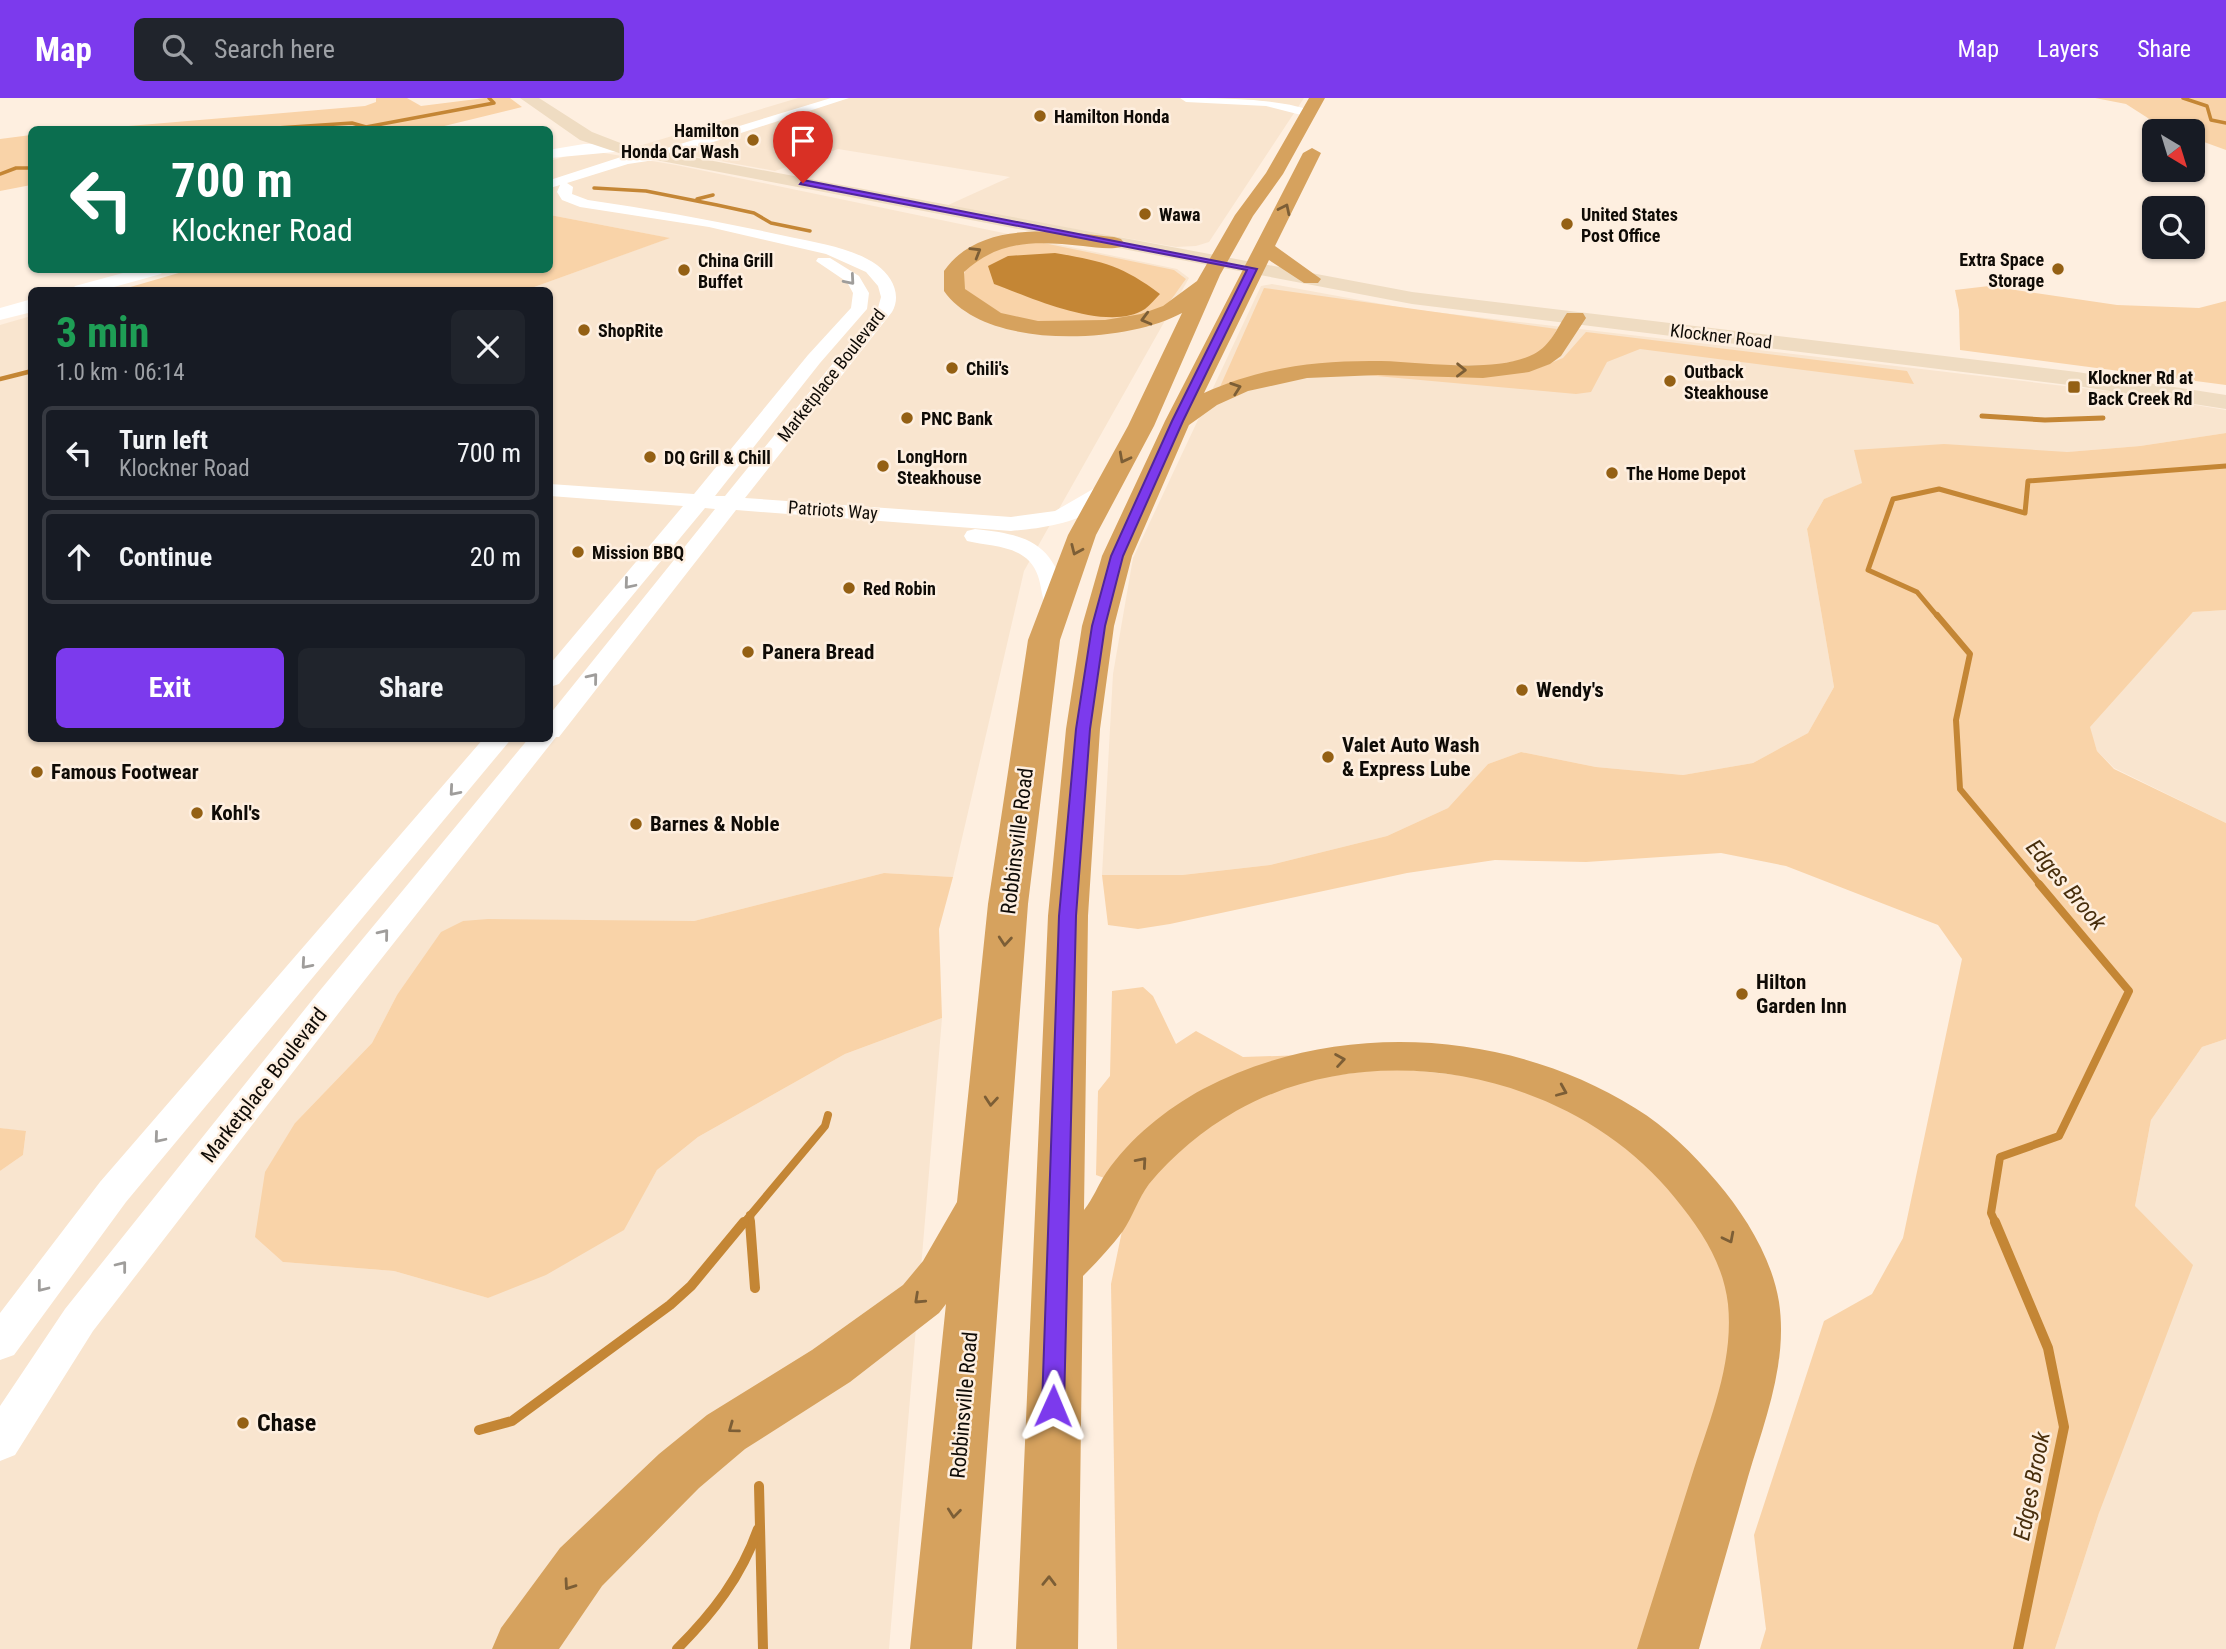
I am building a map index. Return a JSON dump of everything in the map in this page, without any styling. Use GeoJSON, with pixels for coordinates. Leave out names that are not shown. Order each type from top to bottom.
{"type":"FeatureCollection","features":[{"type":"Feature","properties":{"kind":"highway","name":"Robbinsville Road"},"geometry":{"type":"LineString","coordinates":[[941,1649],[1008,904],[1044,640],[1082,535],[1161,384],[1205,285],[1244,215],[1281,164],[1310,106],[1319,98]]}},
{"type":"Feature","properties":{"kind":"highway"},"geometry":{"type":"LineString","coordinates":[[1319,98],[1323,101],[1319,112],[1328,116]]}},
{"type":"Feature","properties":{"kind":"highway"},"geometry":{"type":"LineString","coordinates":[[1047,1649],[1068,916],[1083,729],[1098,626],[1117,556],[1178,421],[1319,137]]}},
{"type":"Feature","properties":{"kind":"highway"},"geometry":{"type":"LineString","coordinates":[[1114,243],[1044,238],[1008,239],[988,245],[961,262],[954,271],[955,291],[968,303],[1002,320],[1056,328],[1126,324],[1152,317],[1180,305],[1205,285]]}},
{"type":"Feature","properties":{"kind":"highway"},"geometry":{"type":"LineString","coordinates":[[1264,248],[1311,279]]}},
{"type":"Feature","properties":{"kind":"highway"},"geometry":{"type":"LineString","coordinates":[[1178,421],[1195,406],[1226,391],[1269,377],[1312,370],[1356,368],[1475,370],[1514,367],[1541,360],[1556,351],[1575,318]]}},
{"type":"Feature","properties":{"kind":"highway"},"geometry":{"type":"LineString","coordinates":[[1056,1271],[1105,1219],[1121,1188],[1144,1159],[1177,1128],[1238,1091],[1307,1066],[1368,1056],[1445,1058],[1491,1066],[1532,1078],[1612,1115],[1648,1141],[1682,1171],[1706,1199],[1742,1262],[1753,1300],[1755,1328],[1752,1371],[1668,1649]]}},
{"type":"Feature","properties":{"kind":"highway"},"geometry":{"type":"LineString","coordinates":[[523,1649],[581,1567],[679,1471],[726,1432],[831,1366],[921,1298],[941,1275],[982,1201]]}},
{"type":"Feature","properties":{"kind":"main road","name":"Klockner Road"},"geometry":{"type":"LineString","coordinates":[[528,98],[591,139],[619,148],[1412,298],[2009,371],[2226,401]]}},
{"type":"Feature","properties":{"kind":"street"},"geometry":{"type":"LineString","coordinates":[[553,185],[626,160],[656,156],[843,98]]}},
{"type":"Feature","properties":{"kind":"street"},"geometry":{"type":"LineString","coordinates":[[1186,98],[1310,106]]}},
{"type":"Feature","properties":{"kind":"street"},"geometry":{"type":"LineString","coordinates":[[553,154],[591,139]]}},
{"type":"Feature","properties":{"kind":"street"},"geometry":{"type":"LineString","coordinates":[[553,154],[619,148]]}},
{"type":"Feature","properties":{"kind":"street"},"geometry":{"type":"LineString","coordinates":[[553,186],[566,187],[646,164],[656,156]]}},
{"type":"Feature","properties":{"kind":"street","name":"Marketplace Boulevard"},"geometry":{"type":"LineString","coordinates":[[553,727],[879,319],[889,297],[886,285],[872,269],[831,251],[709,223],[585,204],[567,197],[564,192],[566,187]]}},
{"type":"Feature","properties":{"kind":"street","name":"Marketplace Boulevard"},"geometry":{"type":"LineString","coordinates":[[553,206],[692,230],[805,255],[843,271],[853,279],[861,293],[859,309],[814,359],[553,675]]}},
{"type":"Feature","properties":{"kind":"street"},"geometry":{"type":"LineString","coordinates":[[93,287],[143,273]]}},
{"type":"Feature","properties":{"kind":"street"},"geometry":{"type":"LineString","coordinates":[[0,314],[28,306]]}},
{"type":"Feature","properties":{"kind":"street","name":"Patriots Way"},"geometry":{"type":"LineString","coordinates":[[728,509],[1011,524],[1062,517],[1078,511],[1107,489]]}},
{"type":"Feature","properties":{"kind":"street","name":"Patriots Way"},"geometry":{"type":"LineString","coordinates":[[553,490],[1005,541],[1022,547],[1041,559],[1047,569],[1056,603]]}},
{"type":"Feature","properties":{"kind":"street","name":"Patriots Way"},"geometry":{"type":"LineString","coordinates":[[553,502],[694,506]]}},
{"type":"Feature","properties":{"kind":"street","name":"Marketplace Boulevard"},"geometry":{"type":"LineString","coordinates":[[0,1343],[113,1192],[496,742]]}},
{"type":"Feature","properties":{"kind":"street","name":"Marketplace Boulevard"},"geometry":{"type":"LineString","coordinates":[[0,1441],[79,1320],[329,1002],[540,742]]}},
{"type":"Feature","properties":{"kind":"shaded area"},"geometry":{"type":"Polygon","coordinates":[[[376,98],[407,98],[421,106],[485,98],[510,98],[522,107],[444,126],[128,126],[365,106],[376,102],[376,98]]]}},
{"type":"Feature","properties":{"kind":"shaded area"},"geometry":{"type":"Polygon","coordinates":[[[798,98],[1304,98],[1209,242],[1196,246],[1176,247],[946,206],[1010,177],[838,149],[775,171],[639,146],[798,98]]]}},
{"type":"Feature","properties":{"kind":"shaded area"},"geometry":{"type":"Polygon","coordinates":[[[2095,98],[2226,98],[2226,150],[2205,142],[2205,119],[2149,119],[2126,104],[2095,98]]]}},
{"type":"Feature","properties":{"kind":"shaded area"},"geometry":{"type":"Polygon","coordinates":[[[28,135],[28,186],[0,191],[0,139],[28,135]]]}},
{"type":"Feature","properties":{"kind":"shaded area"},"geometry":{"type":"Polygon","coordinates":[[[586,150],[676,165],[1177,269],[1189,278],[1024,571],[953,877],[884,873],[694,921],[463,921],[397,995],[372,1043],[295,1123],[283,1262],[394,1271],[488,1298],[623,1230],[657,1170],[698,1137],[845,1054],[942,1018],[889,1649],[0,1649],[0,1171],[23,1155],[26,1132],[0,1128],[0,325],[28,317],[28,742],[553,742],[553,287],[534,287],[669,238],[553,216],[553,160],[586,150]]]}},
{"type":"Feature","properties":{"kind":"shaded area"},"geometry":{"type":"Polygon","coordinates":[[[553,216],[670,238],[534,287],[130,287],[179,273],[553,273],[553,216]]]}},
{"type":"Feature","properties":{"kind":"shaded area"},"geometry":{"type":"Polygon","coordinates":[[[1034,241],[1174,270],[1186,279],[1162,309],[1149,315],[1106,322],[1030,321],[1010,318],[989,311],[971,298],[961,282],[969,261],[993,247],[1034,241]]]}},
{"type":"Feature","properties":{"kind":"shaded area"},"geometry":{"type":"Polygon","coordinates":[[[1055,253],[1122,270],[1160,294],[1145,309],[1129,315],[1111,317],[1070,311],[994,284],[988,266],[1008,256],[1055,253]]]}},
{"type":"Feature","properties":{"kind":"shaded area"},"geometry":{"type":"Polygon","coordinates":[[[1272,284],[1409,309],[2116,392],[2226,410],[2226,433],[2140,446],[2067,452],[1863,483],[1824,499],[1807,529],[1834,687],[1808,733],[1753,763],[1683,775],[1596,767],[1521,752],[1488,764],[1448,808],[1387,836],[1270,865],[1182,875],[1102,875],[1113,674],[1133,558],[1261,286],[1272,284]]]}},
{"type":"Feature","properties":{"kind":"shaded area"},"geometry":{"type":"Polygon","coordinates":[[[1989,286],[2117,305],[2199,308],[2226,301],[2226,385],[1960,350],[1959,310],[1955,290],[1989,286]]]}},
{"type":"Feature","properties":{"kind":"shaded area"},"geometry":{"type":"Polygon","coordinates":[[[1264,288],[1557,329],[1543,353],[1494,365],[1383,365],[1219,389],[1264,288]]]}},
{"type":"Feature","properties":{"kind":"shaded area"},"geometry":{"type":"Polygon","coordinates":[[[1586,332],[1907,371],[1914,384],[1640,349],[1607,362],[1591,392],[1576,394],[1365,375],[1536,369],[1563,358],[1586,332]]]}},
{"type":"Feature","properties":{"kind":"shaded area"},"geometry":{"type":"Polygon","coordinates":[[[2226,433],[2226,610],[2193,612],[2090,727],[2097,751],[2114,769],[2226,823],[2226,1039],[2202,1047],[2151,1120],[2135,1206],[2193,1265],[2099,1513],[2055,1649],[1760,1649],[1766,1629],[1754,1535],[1824,1321],[1872,1294],[1903,1238],[1962,959],[1938,925],[1786,866],[1721,853],[1586,862],[1495,860],[1407,873],[1138,929],[1108,925],[1102,875],[1182,875],[1270,865],[1387,836],[1448,808],[1488,764],[1521,752],[1596,767],[1683,775],[1753,763],[1808,733],[1834,687],[1807,529],[1824,499],[1862,483],[1854,450],[1944,444],[2067,452],[2140,446],[2226,433]]]}},
{"type":"Feature","properties":{"kind":"shaded area"},"geometry":{"type":"Polygon","coordinates":[[[2226,610],[2226,823],[2114,768],[2097,751],[2089,727],[2193,612],[2226,610]]]}},
{"type":"Feature","properties":{"kind":"shaded area"},"geometry":{"type":"Polygon","coordinates":[[[884,873],[953,877],[939,929],[942,1018],[845,1054],[698,1137],[657,1170],[624,1230],[546,1275],[488,1298],[394,1271],[283,1262],[255,1237],[265,1172],[295,1123],[372,1043],[397,995],[441,932],[463,921],[488,919],[694,921],[884,873]]]}},
{"type":"Feature","properties":{"kind":"shaded area"},"geometry":{"type":"Polygon","coordinates":[[[1143,987],[1153,996],[1176,1044],[1196,1031],[1243,1057],[1305,1055],[1107,1179],[1096,1175],[1098,1091],[1110,1076],[1112,991],[1143,987]]]}},
{"type":"Feature","properties":{"kind":"shaded area"},"geometry":{"type":"Polygon","coordinates":[[[2226,1039],[2226,1649],[2055,1649],[2099,1513],[2135,1206],[2151,1120],[2202,1047],[2226,1039]]]}},
{"type":"Feature","properties":{"kind":"shaded area"},"geometry":{"type":"Polygon","coordinates":[[[1393,1068],[1493,1079],[1579,1110],[1684,1196],[1729,1281],[1731,1369],[1639,1649],[1117,1649],[1111,1284],[1122,1231],[1136,1199],[1160,1168],[1232,1107],[1278,1088],[1321,1077],[1393,1068]]]}},
{"type":"Feature","properties":{"kind":"shaded area"},"geometry":{"type":"Polygon","coordinates":[[[0,1128],[26,1131],[23,1155],[0,1171],[0,1128]]]}},
{"type":"Feature","properties":{"kind":"waterway"},"geometry":{"type":"LineString","coordinates":[[371,126],[494,103],[489,98]]}},
{"type":"Feature","properties":{"kind":"waterway","name":"Edges Brook"},"geometry":{"type":"LineString","coordinates":[[2183,98],[2207,106],[2211,120],[2226,123]]}},
{"type":"Feature","properties":{"kind":"waterway"},"geometry":{"type":"LineString","coordinates":[[307,126],[352,123],[362,126]]}},
{"type":"Feature","properties":{"kind":"waterway"},"geometry":{"type":"LineString","coordinates":[[0,174],[16,168],[28,168]]}},
{"type":"Feature","properties":{"kind":"waterway"},"geometry":{"type":"LineString","coordinates":[[594,188],[646,191],[717,205],[754,213],[771,223],[810,231]]}},
{"type":"Feature","properties":{"kind":"waterway"},"geometry":{"type":"LineString","coordinates":[[697,199],[713,195]]}},
{"type":"Feature","properties":{"kind":"waterway"},"geometry":{"type":"LineString","coordinates":[[0,379],[28,372]]}},
{"type":"Feature","properties":{"kind":"waterway"},"geometry":{"type":"LineString","coordinates":[[1982,416],[2045,420],[2103,418]]}},
{"type":"Feature","properties":{"kind":"waterway","name":"Edges Brook"},"geometry":{"type":"LineString","coordinates":[[1938,617],[1917,592],[1868,570],[1893,499],[1939,489],[2025,513],[2028,481],[2226,466]]}},
{"type":"Feature","properties":{"kind":"waterway","name":"Edges Brook"},"geometry":{"type":"LineString","coordinates":[[1937,615],[1970,654],[1956,720],[1960,789],[2041,886]]}},
{"type":"Feature","properties":{"kind":"waterway","name":"Edges Brook"},"geometry":{"type":"LineString","coordinates":[[1996,1224],[1991,1213],[2000,1157],[2059,1136],[2129,991],[2039,884]]}},
{"type":"Feature","properties":{"kind":"waterway"},"geometry":{"type":"LineString","coordinates":[[750,1216],[825,1126],[828,1115]]}},
{"type":"Feature","properties":{"kind":"waterway"},"geometry":{"type":"LineString","coordinates":[[743,1224],[750,1216]]}},
{"type":"Feature","properties":{"kind":"waterway"},"geometry":{"type":"LineString","coordinates":[[750,1216],[751,1224]]}},
{"type":"Feature","properties":{"kind":"waterway"},"geometry":{"type":"LineString","coordinates":[[479,1430],[512,1421],[670,1305],[691,1286],[744,1222]]}},
{"type":"Feature","properties":{"kind":"waterway"},"geometry":{"type":"LineString","coordinates":[[750,1222],[755,1288]]}},
{"type":"Feature","properties":{"kind":"waterway","name":"Edges Brook"},"geometry":{"type":"LineString","coordinates":[[1995,1222],[2048,1348],[2064,1427],[2018,1649]]}},
{"type":"Feature","properties":{"kind":"waterway"},"geometry":{"type":"LineString","coordinates":[[759,1486],[763,1649]]}},
{"type":"Feature","properties":{"kind":"waterway"},"geometry":{"type":"LineString","coordinates":[[677,1649],[725,1594],[758,1529]]}},
{"type":"Feature","properties":{"kind":"place","name":"Hamilton Honda"},"geometry":{"type":"Point","coordinates":[1040,116]}},
{"type":"Feature","properties":{"kind":"place","name":"Hamilton Honda Car Wash"},"geometry":{"type":"Point","coordinates":[753,140]}},
{"type":"Feature","properties":{"kind":"place","name":"Wawa"},"geometry":{"type":"Point","coordinates":[1145,214]}},
{"type":"Feature","properties":{"kind":"place","name":"United States Post Office"},"geometry":{"type":"Point","coordinates":[1567,224]}},
{"type":"Feature","properties":{"kind":"place","name":"Extra Space Storage"},"geometry":{"type":"Point","coordinates":[2058,269]}},
{"type":"Feature","properties":{"kind":"place","name":"China Grill Buffet"},"geometry":{"type":"Point","coordinates":[684,270]}},
{"type":"Feature","properties":{"kind":"place","name":"ShopRite"},"geometry":{"type":"Point","coordinates":[584,330]}},
{"type":"Feature","properties":{"kind":"place","name":"Chili's"},"geometry":{"type":"Point","coordinates":[952,368]}},
{"type":"Feature","properties":{"kind":"place","name":"Outback Steakhouse"},"geometry":{"type":"Point","coordinates":[1670,381]}},
{"type":"Feature","properties":{"kind":"place","name":"Klockner Rd at Back Creek Rd"},"geometry":{"type":"Point","coordinates":[2074,387]}},
{"type":"Feature","properties":{"kind":"place","name":"PNC Bank"},"geometry":{"type":"Point","coordinates":[907,418]}},
{"type":"Feature","properties":{"kind":"place","name":"DQ Grill & Chill"},"geometry":{"type":"Point","coordinates":[650,457]}},
{"type":"Feature","properties":{"kind":"place","name":"LongHorn Steakhouse"},"geometry":{"type":"Point","coordinates":[883,466]}},
{"type":"Feature","properties":{"kind":"place","name":"The Home Depot"},"geometry":{"type":"Point","coordinates":[1612,473]}},
{"type":"Feature","properties":{"kind":"place","name":"Mission BBQ"},"geometry":{"type":"Point","coordinates":[578,552]}},
{"type":"Feature","properties":{"kind":"place","name":"Red Robin"},"geometry":{"type":"Point","coordinates":[849,588]}},
{"type":"Feature","properties":{"kind":"place","name":"Panera Bread"},"geometry":{"type":"Point","coordinates":[748,652]}},
{"type":"Feature","properties":{"kind":"place","name":"Wendy's"},"geometry":{"type":"Point","coordinates":[1522,690]}},
{"type":"Feature","properties":{"kind":"place","name":"Valet Auto Wash & Express Lube"},"geometry":{"type":"Point","coordinates":[1328,757]}},
{"type":"Feature","properties":{"kind":"place","name":"Famous Footwear"},"geometry":{"type":"Point","coordinates":[37,772]}},
{"type":"Feature","properties":{"kind":"place","name":"Kohl's"},"geometry":{"type":"Point","coordinates":[197,813]}},
{"type":"Feature","properties":{"kind":"place","name":"Barnes & Noble"},"geometry":{"type":"Point","coordinates":[636,824]}},
{"type":"Feature","properties":{"kind":"place","name":"Hilton Garden Inn"},"geometry":{"type":"Point","coordinates":[1742,994]}},
{"type":"Feature","properties":{"kind":"place","name":"Chase"},"geometry":{"type":"Point","coordinates":[243,1423]}},
{"type":"Feature","properties":{"kind":"route"},"geometry":{"type":"LineString","coordinates":[[803,183],[1252,269],[1178,421],[1117,556],[1098,626],[1083,729],[1068,916],[1053,1406]]}}]}
